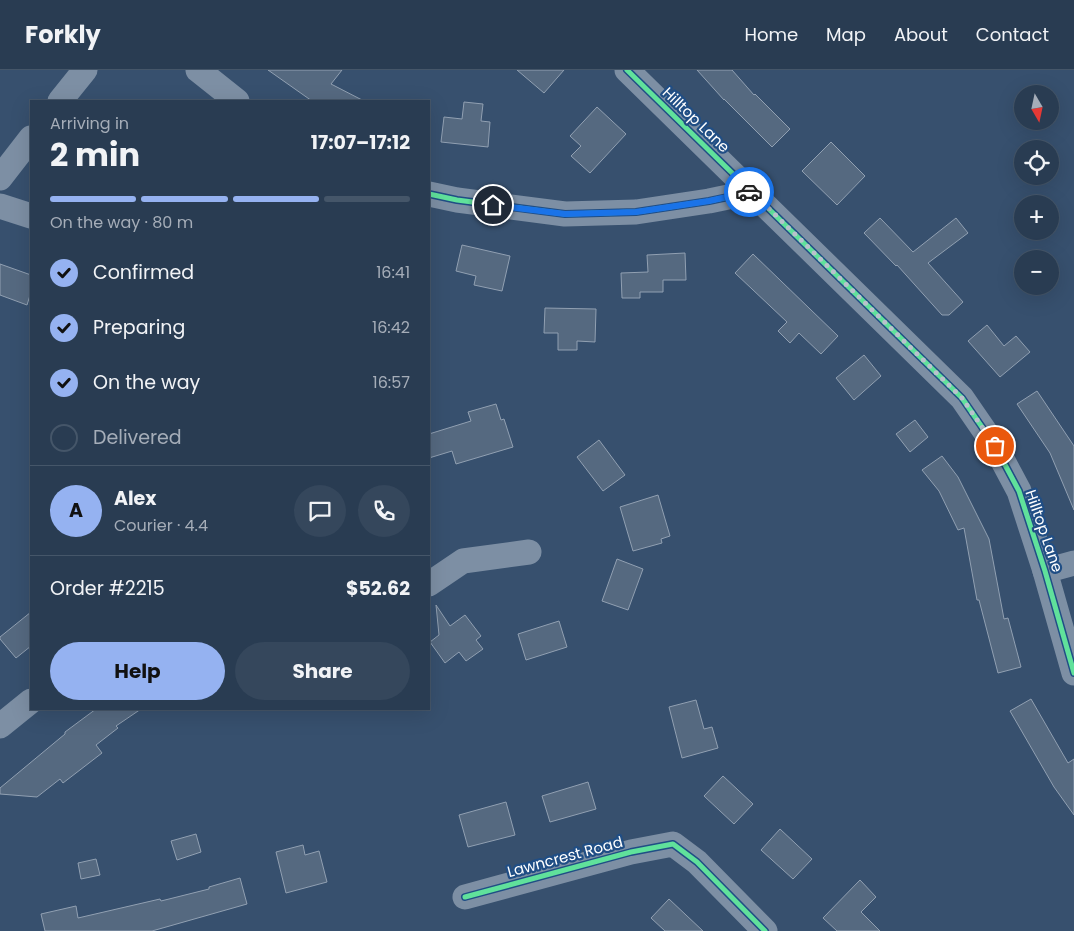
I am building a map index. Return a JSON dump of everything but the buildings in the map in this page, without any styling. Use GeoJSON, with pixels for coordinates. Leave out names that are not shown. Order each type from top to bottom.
{"type":"FeatureCollection","features":[{"type":"Feature","properties":{"kind":"street"},"geometry":{"type":"LineString","coordinates":[[61,100],[85,70]]}},
{"type":"Feature","properties":{"kind":"street"},"geometry":{"type":"LineString","coordinates":[[198,70],[236,100]]}},
{"type":"Feature","properties":{"kind":"street","name":"Hilltop Lane"},"geometry":{"type":"LineString","coordinates":[[627,70],[962,398],[995,446],[1019,492],[1045,571],[1074,673]]}},
{"type":"Feature","properties":{"kind":"street"},"geometry":{"type":"LineString","coordinates":[[0,178],[30,139]]}},
{"type":"Feature","properties":{"kind":"street"},"geometry":{"type":"LineString","coordinates":[[430,194],[457,200],[565,214],[636,212],[709,201],[752,192]]}},
{"type":"Feature","properties":{"kind":"street"},"geometry":{"type":"LineString","coordinates":[[0,206],[30,216]]}},
{"type":"Feature","properties":{"kind":"street"},"geometry":{"type":"LineString","coordinates":[[430,583],[463,561],[529,552]]}},
{"type":"Feature","properties":{"kind":"street"},"geometry":{"type":"LineString","coordinates":[[1045,571],[1074,562]]}},
{"type":"Feature","properties":{"kind":"street"},"geometry":{"type":"LineString","coordinates":[[0,726],[30,702]]}},
{"type":"Feature","properties":{"kind":"street","name":"Lawncrest Road"},"geometry":{"type":"LineString","coordinates":[[465,898],[630,852],[673,844],[697,862],[765,931]]}},
{"type":"Feature","properties":{"kind":"cycle path"},"geometry":{"type":"LineString","coordinates":[[627,70],[962,398],[995,446],[1019,491],[1045,571],[1074,673]]}},
{"type":"Feature","properties":{"kind":"cycle path"},"geometry":{"type":"LineString","coordinates":[[430,194],[457,200],[565,214],[636,212],[709,201],[752,192]]}},
{"type":"Feature","properties":{"kind":"cycle path"},"geometry":{"type":"LineString","coordinates":[[465,897],[631,852],[673,844],[697,862],[765,931]]}},
{"type":"Feature","properties":{"kind":"way so far"},"geometry":{"type":"LineString","coordinates":[[749,192],[752,192],[962,398],[995,446]]}},
{"type":"Feature","properties":{"kind":"route"},"geometry":{"type":"LineString","coordinates":[[493,205],[565,214],[636,212],[709,201],[749,192]]}}]}
